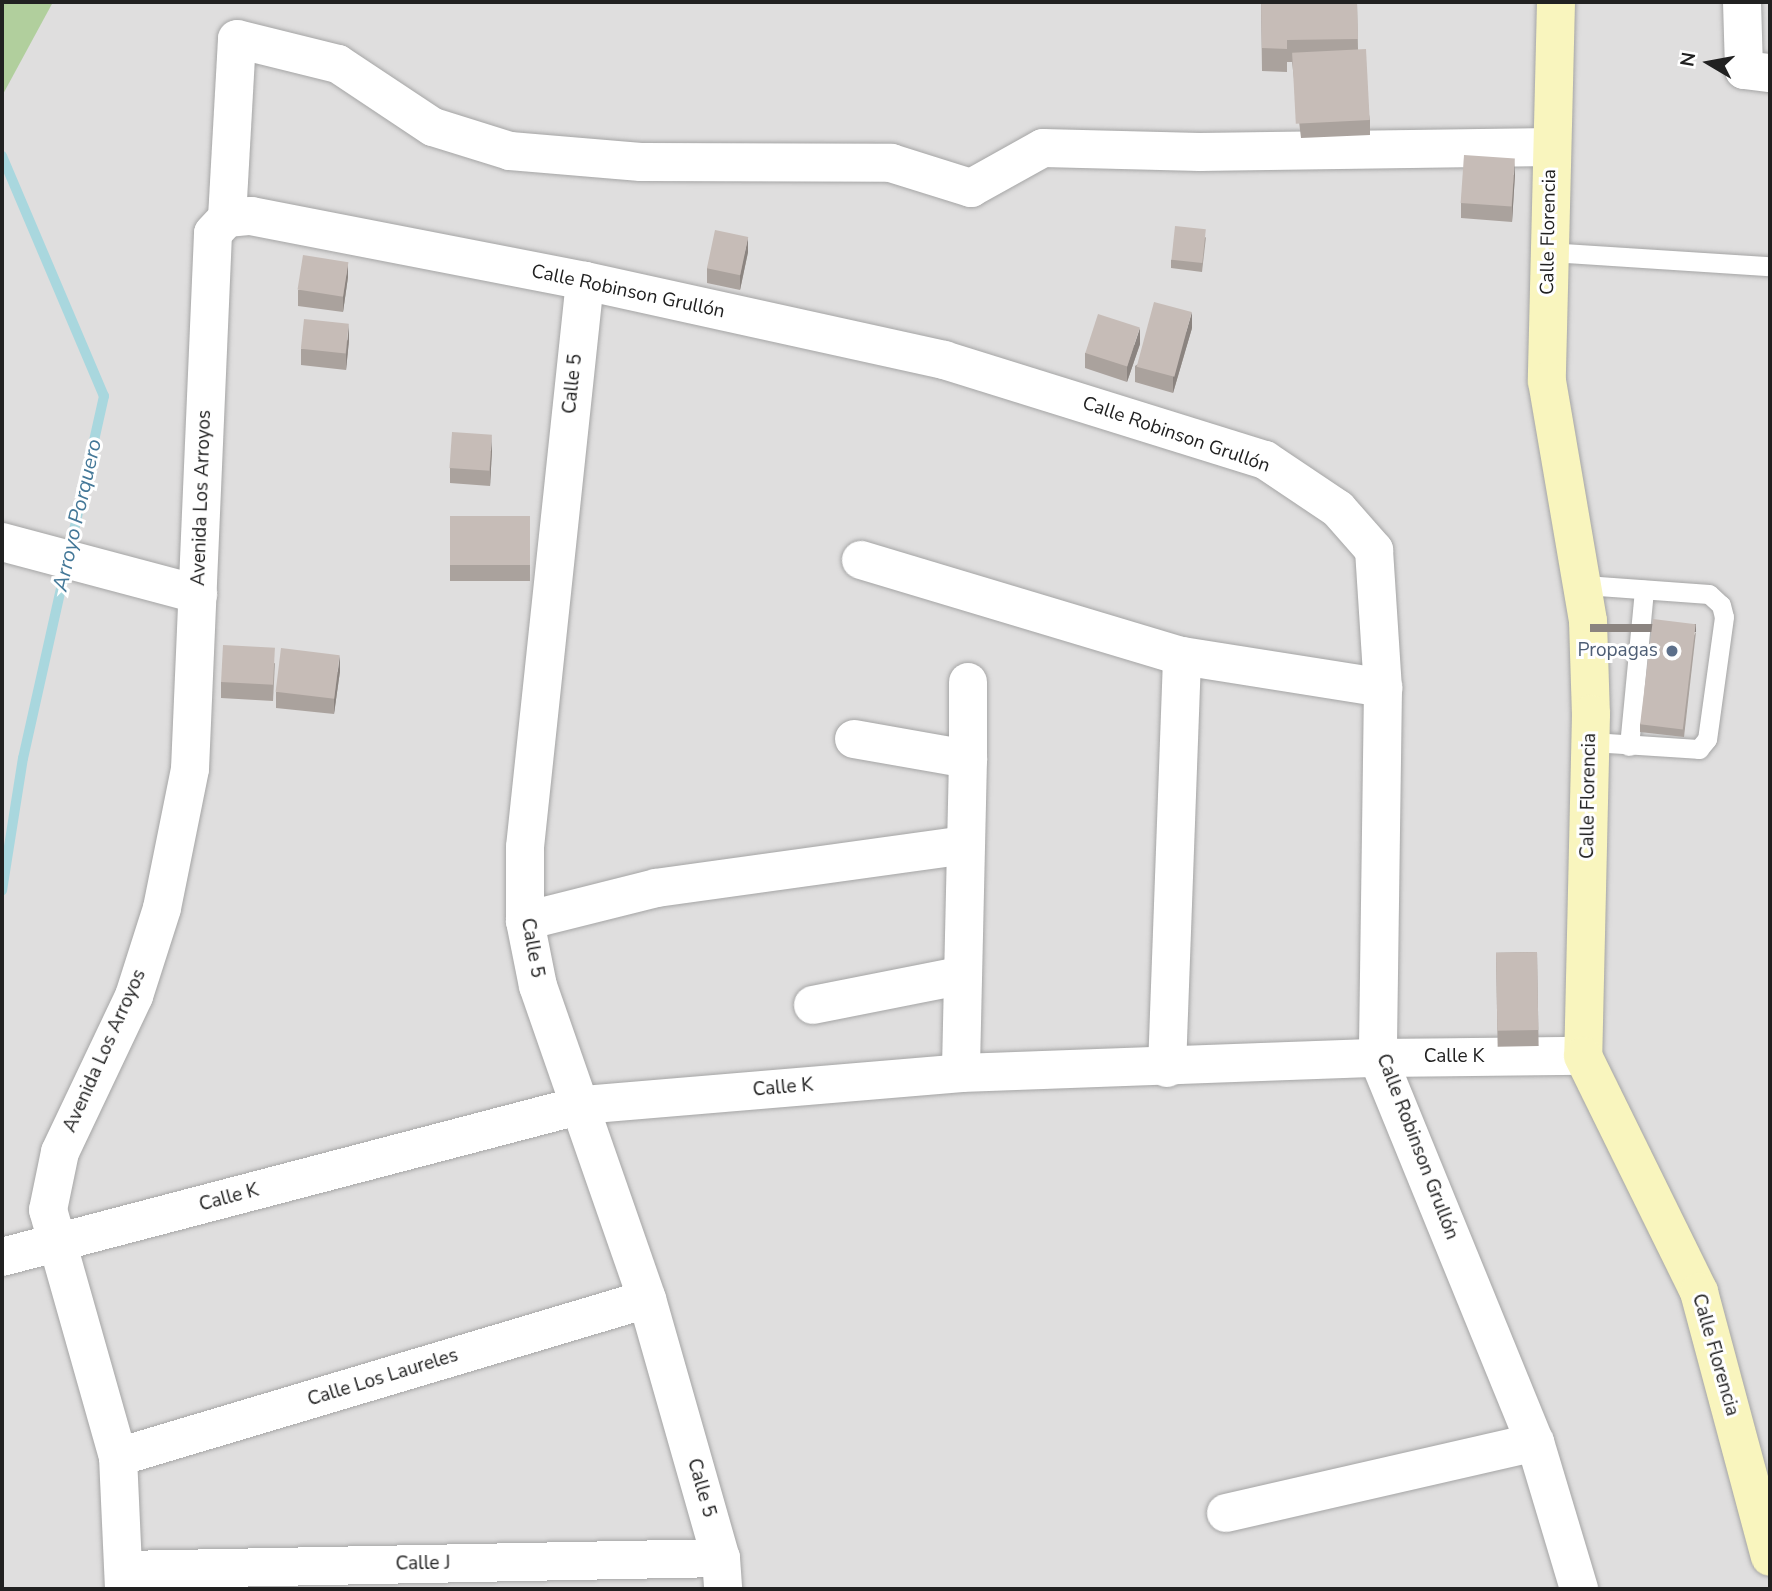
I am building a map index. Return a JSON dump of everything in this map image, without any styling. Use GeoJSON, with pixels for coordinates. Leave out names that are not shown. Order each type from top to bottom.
{"type":"FeatureCollection","features":[{"type":"Feature","properties":{"kind":"street","name":"Calle Florencia"},"geometry":{"type":"LineString","coordinates":[[1556,2],[1550,147],[1547,381],[1585,585],[1590,743],[1583,1056],[1699,1292],[1770,1557]]}},
{"type":"Feature","properties":{"kind":"street"},"geometry":{"type":"LineString","coordinates":[[1742,2],[1744,70],[1770,73]]}},
{"type":"Feature","properties":{"kind":"street"},"geometry":{"type":"LineString","coordinates":[[227,218],[237,39],[338,64],[433,127],[510,151],[628,161],[891,163],[971,188],[1043,148],[1200,152],[1550,147]]}},
{"type":"Feature","properties":{"kind":"street","name":"Calle Robinson Grullón"},"geometry":{"type":"LineString","coordinates":[[227,218],[251,216],[585,281],[944,359],[1265,460],[1338,509],[1374,550],[1382,688],[1378,1058],[1535,1442],[1579,1589]]}},
{"type":"Feature","properties":{"kind":"street","name":"Avenida Los Arroyos"},"geometry":{"type":"LineString","coordinates":[[124,1580],[118,1457],[48,1210],[60,1152],[134,996],[162,908],[190,769],[213,233],[227,218]]}},
{"type":"Feature","properties":{"kind":"street","name":"Calle 5"},"geometry":{"type":"LineString","coordinates":[[585,281],[525,846],[525,922],[538,986],[582,1105],[647,1298],[722,1574]]}},
{"type":"Feature","properties":{"kind":"street"},"geometry":{"type":"LineString","coordinates":[[2,542],[198,594]]}},
{"type":"Feature","properties":{"kind":"street"},"geometry":{"type":"LineString","coordinates":[[861,560],[1182,656],[1382,688]]}},
{"type":"Feature","properties":{"kind":"street"},"geometry":{"type":"LineString","coordinates":[[1167,1068],[1182,656]]}},
{"type":"Feature","properties":{"kind":"street"},"geometry":{"type":"LineString","coordinates":[[961,1073],[960,976],[968,682]]}},
{"type":"Feature","properties":{"kind":"street"},"geometry":{"type":"LineString","coordinates":[[854,739],[968,759]]}},
{"type":"Feature","properties":{"kind":"street"},"geometry":{"type":"LineString","coordinates":[[525,922],[656,888],[964,845]]}},
{"type":"Feature","properties":{"kind":"street"},"geometry":{"type":"LineString","coordinates":[[813,1005],[960,976]]}},
{"type":"Feature","properties":{"kind":"street","name":"Calle K"},"geometry":{"type":"LineString","coordinates":[[2,1257],[582,1105],[961,1073],[1167,1068],[1378,1058],[1583,1056]]}},
{"type":"Feature","properties":{"kind":"street","name":"Calle Los Laureles"},"geometry":{"type":"LineString","coordinates":[[118,1457],[647,1298]]}},
{"type":"Feature","properties":{"kind":"street"},"geometry":{"type":"LineString","coordinates":[[1226,1513],[1535,1442]]}},
{"type":"Feature","properties":{"kind":"street","name":"Calle J"},"geometry":{"type":"LineString","coordinates":[[124,1580],[722,1574]]}},
{"type":"Feature","properties":{"kind":"lane"},"geometry":{"type":"LineString","coordinates":[[1549,252],[1768,266]]}},
{"type":"Feature","properties":{"kind":"lane"},"geometry":{"type":"LineString","coordinates":[[1585,585],[1709,594],[1721,605],[1724,617],[1707,739],[1699,748],[1590,743]]}},
{"type":"Feature","properties":{"kind":"lane"},"geometry":{"type":"LineString","coordinates":[[1629,746],[1644,590]]}},
{"type":"Feature","properties":{"kind":"shaded area"},"geometry":{"type":"Polygon","coordinates":[[[2,2],[1770,2],[1770,1589],[2,1589],[2,2]]]}},
{"type":"Feature","properties":{"kind":"green space"},"geometry":{"type":"Polygon","coordinates":[[[2,2],[53,2],[2,96],[2,2]]]}},
{"type":"Feature","properties":{"kind":"building"},"geometry":{"type":"Polygon","coordinates":[[[1261,2],[1357,2],[1358,39],[1287,40],[1287,49],[1262,48],[1261,2]]]}},
{"type":"Feature","properties":{"kind":"building"},"geometry":{"type":"Polygon","coordinates":[[[1366,49],[1370,120],[1296,124],[1292,53],[1366,49]]]}},
{"type":"Feature","properties":{"kind":"building"},"geometry":{"type":"Polygon","coordinates":[[[1464,155],[1515,159],[1512,206],[1461,203],[1464,155]]]}},
{"type":"Feature","properties":{"kind":"building"},"geometry":{"type":"Polygon","coordinates":[[[1175,226],[1206,229],[1202,263],[1171,260],[1175,226]]]}},
{"type":"Feature","properties":{"kind":"building"},"geometry":{"type":"Polygon","coordinates":[[[715,230],[748,237],[740,275],[707,268],[715,230]]]}},
{"type":"Feature","properties":{"kind":"building"},"geometry":{"type":"Polygon","coordinates":[[[303,255],[348,262],[343,297],[298,290],[303,255]]]}},
{"type":"Feature","properties":{"kind":"building"},"geometry":{"type":"Polygon","coordinates":[[[1154,302],[1192,312],[1174,377],[1137,367],[1154,302]]]}},
{"type":"Feature","properties":{"kind":"building"},"geometry":{"type":"Polygon","coordinates":[[[1098,314],[1140,328],[1127,367],[1085,353],[1098,314]]]}},
{"type":"Feature","properties":{"kind":"building"},"geometry":{"type":"Polygon","coordinates":[[[304,319],[349,324],[346,354],[301,349],[304,319]]]}},
{"type":"Feature","properties":{"kind":"building"},"geometry":{"type":"Polygon","coordinates":[[[452,432],[492,435],[489,471],[449,468],[452,432]]]}},
{"type":"Feature","properties":{"kind":"building"},"geometry":{"type":"Polygon","coordinates":[[[450,516],[530,516],[530,565],[450,565],[450,516]]]}},
{"type":"Feature","properties":{"kind":"building"},"geometry":{"type":"Polygon","coordinates":[[[1653,619],[1696,624],[1683,729],[1640,724],[1653,619]]]}},
{"type":"Feature","properties":{"kind":"building"},"geometry":{"type":"Polygon","coordinates":[[[223,645],[275,648],[273,685],[221,682],[223,645]]]}},
{"type":"Feature","properties":{"kind":"building"},"geometry":{"type":"Polygon","coordinates":[[[281,648],[340,655],[334,699],[276,692],[281,648]]]}},
{"type":"Feature","properties":{"kind":"building"},"geometry":{"type":"Polygon","coordinates":[[[1537,952],[1538,1030],[1497,1031],[1496,953],[1537,952]]]}},
{"type":"Feature","properties":{"kind":"waterway","name":"Arroyo Porquero"},"geometry":{"type":"LineString","coordinates":[[2,156],[104,396],[23,758],[2,890]]}},
{"type":"Feature","properties":{"kind":"place","name":"Propagas"},"geometry":{"type":"Point","coordinates":[1672,651]}}]}
